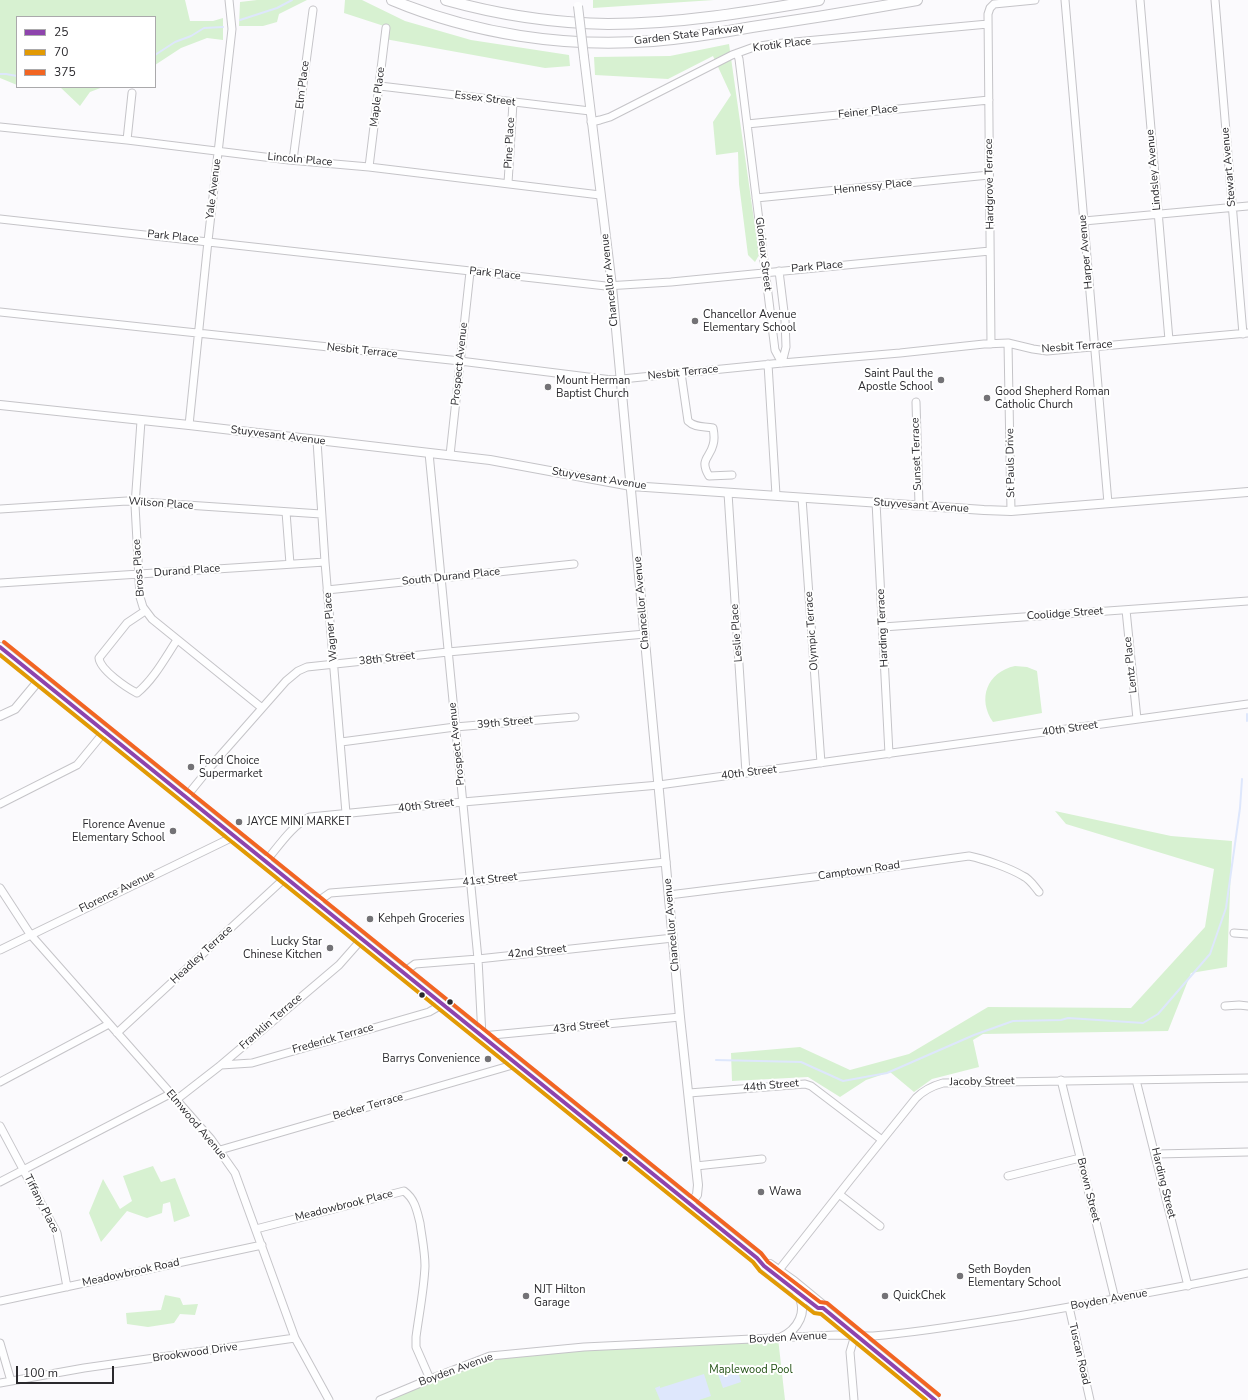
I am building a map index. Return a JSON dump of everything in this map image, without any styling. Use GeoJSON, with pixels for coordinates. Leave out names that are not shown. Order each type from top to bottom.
{"type":"FeatureCollection","features":[{"type":"Feature","properties":{"kind":"highway","name":"Garden State Parkway"},"geometry":{"type":"LineString","coordinates":[[392,0],[446,19],[492,30],[531,37],[610,42],[673,39],[917,0]]}},
{"type":"Feature","properties":{"kind":"highway","name":"Garden State Parkway"},"geometry":{"type":"LineString","coordinates":[[446,0],[485,10],[532,19],[608,24],[652,23],[692,19],[747,12],[819,0]]}},
{"type":"Feature","properties":{"kind":"main road","name":"Chancellor Avenue"},"geometry":{"type":"LineString","coordinates":[[577,3],[612,286],[680,1017],[698,1185],[697,1195],[690,1204]]}},
{"type":"Feature","properties":{"kind":"main road","name":"Stuyvesant Avenue"},"geometry":{"type":"LineString","coordinates":[[0,405],[189,425],[490,460],[631,486],[728,493],[1012,511],[1248,492]]}},
{"type":"Feature","properties":{"kind":"main road"},"geometry":{"type":"LineString","coordinates":[[0,647],[546,1087],[757,1258],[764,1266],[818,1308],[823,1308]]}},
{"type":"Feature","properties":{"kind":"main road"},"geometry":{"type":"LineString","coordinates":[[0,716],[15,708],[40,679]]}},
{"type":"Feature","properties":{"kind":"main road"},"geometry":{"type":"LineString","coordinates":[[757,1258],[766,1261],[779,1270],[822,1304],[823,1308],[935,1400]]}},
{"type":"Feature","properties":{"kind":"main road"},"geometry":{"type":"LineString","coordinates":[[780,1338],[792,1332],[802,1315],[803,1308],[800,1297],[791,1286]]}},
{"type":"Feature","properties":{"kind":"street","name":"Yale Avenue"},"geometry":{"type":"LineString","coordinates":[[189,425],[232,29],[229,0]]}},
{"type":"Feature","properties":{"kind":"street","name":"Hardgrove Terrace"},"geometry":{"type":"LineString","coordinates":[[991,344],[988,11],[994,4],[1035,0]]}},
{"type":"Feature","properties":{"kind":"street","name":"Harper Avenue"},"geometry":{"type":"LineString","coordinates":[[1065,0],[1108,503]]}},
{"type":"Feature","properties":{"kind":"street","name":"Lindsley Avenue"},"geometry":{"type":"LineString","coordinates":[[1140,0],[1169,340]]}},
{"type":"Feature","properties":{"kind":"street","name":"Stewart Avenue"},"geometry":{"type":"LineString","coordinates":[[1215,0],[1232,207],[1246,334]]}},
{"type":"Feature","properties":{"kind":"street","name":"Elm Place"},"geometry":{"type":"LineString","coordinates":[[293,160],[313,10]]}},
{"type":"Feature","properties":{"kind":"street","name":"Krotik Place"},"geometry":{"type":"LineString","coordinates":[[591,122],[610,117],[737,53],[754,47],[988,24]]}},
{"type":"Feature","properties":{"kind":"street","name":"Maple Place"},"geometry":{"type":"LineString","coordinates":[[369,167],[386,28]]}},
{"type":"Feature","properties":{"kind":"street","name":"Glorieux Street"},"geometry":{"type":"LineString","coordinates":[[737,53],[739,59],[775,350],[782,363]]}},
{"type":"Feature","properties":{"kind":"street","name":"Essex Street"},"geometry":{"type":"LineString","coordinates":[[380,86],[590,111]]}},
{"type":"Feature","properties":{"kind":"street"},"geometry":{"type":"LineString","coordinates":[[127,140],[132,93]]}},
{"type":"Feature","properties":{"kind":"street","name":"Feiner Place"},"geometry":{"type":"LineString","coordinates":[[747,124],[989,100]]}},
{"type":"Feature","properties":{"kind":"street","name":"Pine Place"},"geometry":{"type":"LineString","coordinates":[[508,183],[513,102]]}},
{"type":"Feature","properties":{"kind":"street","name":"Lincoln Place"},"geometry":{"type":"LineString","coordinates":[[0,127],[127,140],[218,152],[369,167],[600,195]]}},
{"type":"Feature","properties":{"kind":"street","name":"Hennessy Place"},"geometry":{"type":"LineString","coordinates":[[756,198],[990,175]]}},
{"type":"Feature","properties":{"kind":"street"},"geometry":{"type":"LineString","coordinates":[[1084,221],[1248,206]]}},
{"type":"Feature","properties":{"kind":"street","name":"Park Place"},"geometry":{"type":"LineString","coordinates":[[0,218],[470,272],[612,286],[671,282],[990,251]]}},
{"type":"Feature","properties":{"kind":"street","name":"Glorieux Street"},"geometry":{"type":"LineString","coordinates":[[779,271],[786,340],[782,363]]}},
{"type":"Feature","properties":{"kind":"street","name":"Prospect Avenue"},"geometry":{"type":"LineString","coordinates":[[450,455],[470,272]]}},
{"type":"Feature","properties":{"kind":"street","name":"Nesbit Terrace"},"geometry":{"type":"LineString","coordinates":[[0,312],[460,362],[608,380],[991,344],[1008,343],[1040,350],[1246,334]]}},
{"type":"Feature","properties":{"kind":"street","name":"St Pauls Drive"},"geometry":{"type":"LineString","coordinates":[[1008,343],[1012,511]]}},
{"type":"Feature","properties":{"kind":"street"},"geometry":{"type":"LineString","coordinates":[[768,364],[776,495]]}},
{"type":"Feature","properties":{"kind":"street"},"geometry":{"type":"LineString","coordinates":[[681,373],[688,421],[699,427],[707,426],[713,428],[713,446],[706,458],[706,471],[709,476],[732,476]]}},
{"type":"Feature","properties":{"kind":"street","name":"Sunset Terrace"},"geometry":{"type":"LineString","coordinates":[[916,402],[919,505]]}},
{"type":"Feature","properties":{"kind":"street","name":"Bross Place"},"geometry":{"type":"LineString","coordinates":[[141,421],[135,501],[138,575],[141,602],[145,611],[152,619],[262,708]]}},
{"type":"Feature","properties":{"kind":"street","name":"Wagner Place"},"geometry":{"type":"LineString","coordinates":[[318,441],[327,590],[346,813]]}},
{"type":"Feature","properties":{"kind":"street","name":"Prospect Avenue"},"geometry":{"type":"LineString","coordinates":[[429,453],[471,882],[478,959],[482,1036]]}},
{"type":"Feature","properties":{"kind":"street","name":"Leslie Place"},"geometry":{"type":"LineString","coordinates":[[728,493],[746,773]]}},
{"type":"Feature","properties":{"kind":"street","name":"Olympic Terrace"},"geometry":{"type":"LineString","coordinates":[[802,498],[821,763]]}},
{"type":"Feature","properties":{"kind":"street","name":"Wilson Place"},"geometry":{"type":"LineString","coordinates":[[0,510],[135,501],[322,514]]}},
{"type":"Feature","properties":{"kind":"street","name":"Harding Terrace"},"geometry":{"type":"LineString","coordinates":[[876,502],[889,754]]}},
{"type":"Feature","properties":{"kind":"street"},"geometry":{"type":"LineString","coordinates":[[286,512],[290,564]]}},
{"type":"Feature","properties":{"kind":"street","name":"Durand Place"},"geometry":{"type":"LineString","coordinates":[[0,584],[325,562]]}},
{"type":"Feature","properties":{"kind":"street","name":"South Durand Place"},"geometry":{"type":"LineString","coordinates":[[327,590],[574,564]]}},
{"type":"Feature","properties":{"kind":"street","name":"Coolidge Street"},"geometry":{"type":"LineString","coordinates":[[883,627],[1248,601]]}},
{"type":"Feature","properties":{"kind":"street","name":"Lentz Place"},"geometry":{"type":"LineString","coordinates":[[1126,610],[1137,719]]}},
{"type":"Feature","properties":{"kind":"street"},"geometry":{"type":"LineString","coordinates":[[145,611],[128,623],[99,658],[100,663],[109,674],[138,693],[148,682],[177,640]]}},
{"type":"Feature","properties":{"kind":"street","name":"38th Street"},"geometry":{"type":"LineString","coordinates":[[186,797],[212,765],[286,681],[298,671],[307,667],[448,652],[645,634]]}},
{"type":"Feature","properties":{"kind":"street","name":"40th Street"},"geometry":{"type":"LineString","coordinates":[[266,862],[297,825],[304,819],[310,817],[659,785],[1248,704]]}},
{"type":"Feature","properties":{"kind":"street","name":"39th Street"},"geometry":{"type":"LineString","coordinates":[[340,742],[455,727],[575,717]]}},
{"type":"Feature","properties":{"kind":"street"},"geometry":{"type":"LineString","coordinates":[[0,804],[77,766],[105,731]]}},
{"type":"Feature","properties":{"kind":"street","name":"Florence Avenue"},"geometry":{"type":"LineString","coordinates":[[0,950],[30,934],[235,836]]}},
{"type":"Feature","properties":{"kind":"street","name":"Camptown Road"},"geometry":{"type":"LineString","coordinates":[[669,895],[968,856],[983,859],[1023,876],[1032,882],[1039,892]]}},
{"type":"Feature","properties":{"kind":"street","name":"41st Street"},"geometry":{"type":"LineString","coordinates":[[317,902],[330,893],[471,882],[666,862]]}},
{"type":"Feature","properties":{"kind":"street","name":"Headley Terrace"},"geometry":{"type":"LineString","coordinates":[[117,1033],[286,877]]}},
{"type":"Feature","properties":{"kind":"street","name":"Elmwood Avenue"},"geometry":{"type":"LineString","coordinates":[[0,888],[30,934],[220,1150],[235,1173],[295,1338],[328,1400]]}},
{"type":"Feature","properties":{"kind":"street"},"geometry":{"type":"LineString","coordinates":[[1234,933],[1248,934]]}},
{"type":"Feature","properties":{"kind":"street","name":"42nd Street"},"geometry":{"type":"LineString","coordinates":[[404,972],[414,964],[478,959],[673,938]]}},
{"type":"Feature","properties":{"kind":"street","name":"Franklin Terrace"},"geometry":{"type":"LineString","coordinates":[[176,1100],[221,1066],[339,965],[362,939]]}},
{"type":"Feature","properties":{"kind":"street","name":"Frederick Terrace"},"geometry":{"type":"LineString","coordinates":[[221,1066],[252,1062],[429,1012],[443,1004]]}},
{"type":"Feature","properties":{"kind":"street"},"geometry":{"type":"LineString","coordinates":[[1225,1006],[1248,1006]]}},
{"type":"Feature","properties":{"kind":"street","name":"43rd Street"},"geometry":{"type":"LineString","coordinates":[[482,1036],[680,1017]]}},
{"type":"Feature","properties":{"kind":"street"},"geometry":{"type":"LineString","coordinates":[[0,1082],[109,1024]]}},
{"type":"Feature","properties":{"kind":"street","name":"Becker Terrace"},"geometry":{"type":"LineString","coordinates":[[220,1150],[516,1064]]}},
{"type":"Feature","properties":{"kind":"street","name":"Jacoby Street"},"geometry":{"type":"LineString","coordinates":[[779,1270],[916,1098],[932,1086],[943,1083],[1061,1080],[1248,1078]]}},
{"type":"Feature","properties":{"kind":"street","name":"Brown Street"},"geometry":{"type":"LineString","coordinates":[[1061,1080],[1115,1299]]}},
{"type":"Feature","properties":{"kind":"street","name":"Harding Street"},"geometry":{"type":"LineString","coordinates":[[1136,1080],[1156,1154],[1188,1286]]}},
{"type":"Feature","properties":{"kind":"street","name":"44th Street"},"geometry":{"type":"LineString","coordinates":[[689,1093],[805,1084],[811,1086],[882,1140]]}},
{"type":"Feature","properties":{"kind":"street"},"geometry":{"type":"LineString","coordinates":[[0,1182],[170,1094]]}},
{"type":"Feature","properties":{"kind":"street","name":"Tiffany Place"},"geometry":{"type":"LineString","coordinates":[[0,1126],[57,1233],[67,1286]]}},
{"type":"Feature","properties":{"kind":"street"},"geometry":{"type":"LineString","coordinates":[[1156,1154],[1248,1152]]}},
{"type":"Feature","properties":{"kind":"street"},"geometry":{"type":"LineString","coordinates":[[1008,1176],[1080,1158]]}},
{"type":"Feature","properties":{"kind":"street"},"geometry":{"type":"LineString","coordinates":[[696,1166],[762,1159]]}},
{"type":"Feature","properties":{"kind":"street","name":"Meadowbrook Place"},"geometry":{"type":"LineString","coordinates":[[256,1229],[404,1191],[408,1194],[413,1200],[417,1211],[424,1244],[425,1267],[416,1347],[430,1379]]}},
{"type":"Feature","properties":{"kind":"street"},"geometry":{"type":"LineString","coordinates":[[839,1194],[880,1226]]}},
{"type":"Feature","properties":{"kind":"street","name":"Meadowbrook Road"},"geometry":{"type":"LineString","coordinates":[[0,1301],[262,1245]]}},
{"type":"Feature","properties":{"kind":"street","name":"Boyden Avenue"},"geometry":{"type":"LineString","coordinates":[[380,1400],[490,1356],[583,1347],[855,1335],[871,1336],[942,1327],[1069,1307],[1188,1286],[1248,1273]]}},
{"type":"Feature","properties":{"kind":"street","name":"Tuscan Road"},"geometry":{"type":"LineString","coordinates":[[1069,1307],[1090,1400]]}},
{"type":"Feature","properties":{"kind":"street"},"geometry":{"type":"LineString","coordinates":[[854,1400],[850,1352],[855,1335]]}},
{"type":"Feature","properties":{"kind":"street","name":"Brookwood Drive"},"geometry":{"type":"LineString","coordinates":[[0,1383],[84,1368],[295,1338]]}},
{"type":"Feature","properties":{"kind":"street"},"geometry":{"type":"LineString","coordinates":[[0,1343],[11,1381]]}},
{"type":"Feature","properties":{"kind":"green space"},"geometry":{"type":"Polygon","coordinates":[[[0,0],[185,0],[190,21],[213,21],[223,18],[223,40],[207,38],[181,48],[156,64],[156,16],[16,16],[16,85],[0,78],[0,0]]]}},
{"type":"Feature","properties":{"kind":"green space"},"geometry":{"type":"Polygon","coordinates":[[[257,0],[307,0],[279,14],[277,22],[263,26],[239,26],[240,2],[257,0]]]}},
{"type":"Feature","properties":{"kind":"green space"},"geometry":{"type":"Polygon","coordinates":[[[345,0],[362,0],[405,21],[471,40],[569,55],[570,66],[545,68],[385,39],[387,27],[344,13],[345,0]]]}},
{"type":"Feature","properties":{"kind":"green space"},"geometry":{"type":"Polygon","coordinates":[[[593,0],[714,0],[593,8],[593,0]]]}},
{"type":"Feature","properties":{"kind":"green space"},"geometry":{"type":"Polygon","coordinates":[[[729,44],[759,255],[755,262],[748,255],[739,184],[738,152],[716,155],[713,122],[731,95],[713,56],[668,79],[595,75],[594,57],[670,56],[729,44]]]}},
{"type":"Feature","properties":{"kind":"green space"},"geometry":{"type":"Polygon","coordinates":[[[61,88],[100,88],[90,92],[80,106],[61,88]]]}},
{"type":"Feature","properties":{"kind":"green space"},"geometry":{"type":"Polygon","coordinates":[[[1015,666],[1027,667],[1037,671],[1042,713],[993,722],[988,713],[986,704],[988,688],[992,680],[998,674],[1005,669],[1015,666]]]}},
{"type":"Feature","properties":{"kind":"green space"},"geometry":{"type":"Polygon","coordinates":[[[1055,811],[1171,836],[1232,841],[1227,967],[1191,973],[1168,1031],[983,1034],[973,1040],[979,1067],[932,1079],[914,1092],[890,1072],[866,1080],[840,1097],[808,1077],[732,1081],[731,1053],[800,1047],[850,1070],[909,1054],[988,1007],[1131,1008],[1205,927],[1214,869],[1066,824],[1055,811]]]}},
{"type":"Feature","properties":{"kind":"green space"},"geometry":{"type":"Polygon","coordinates":[[[153,1166],[161,1182],[175,1178],[190,1216],[174,1222],[170,1202],[163,1204],[162,1213],[147,1218],[127,1211],[101,1242],[89,1213],[103,1179],[120,1209],[132,1201],[123,1176],[153,1166]]]}},
{"type":"Feature","properties":{"kind":"green space"},"geometry":{"type":"Polygon","coordinates":[[[165,1295],[180,1298],[183,1305],[198,1304],[195,1315],[180,1314],[174,1323],[148,1327],[127,1324],[126,1313],[161,1310],[165,1295]]]}},
{"type":"Feature","properties":{"kind":"green space","name":"Maplewood Pool"},"geometry":{"type":"Polygon","coordinates":[[[778,1338],[785,1400],[384,1400],[474,1361],[587,1350],[778,1338]]]}},
{"type":"Feature","properties":{"kind":"water"},"geometry":{"type":"Polygon","coordinates":[[[737,1368],[741,1382],[723,1388],[718,1374],[737,1368]]]}},
{"type":"Feature","properties":{"kind":"water"},"geometry":{"type":"Polygon","coordinates":[[[704,1374],[711,1396],[699,1400],[660,1400],[655,1388],[660,1386],[660,1388],[704,1374]]]}},
{"type":"Feature","properties":{"kind":"waterway"},"geometry":{"type":"LineString","coordinates":[[240,20],[277,8],[292,0]]}},
{"type":"Feature","properties":{"kind":"waterway"},"geometry":{"type":"LineString","coordinates":[[156,54],[175,42],[191,36],[204,28],[223,27]]}},
{"type":"Feature","properties":{"kind":"waterway"},"geometry":{"type":"LineString","coordinates":[[0,74],[16,76]]}},
{"type":"Feature","properties":{"kind":"waterway"},"geometry":{"type":"LineString","coordinates":[[1247,714],[1247,721]]}},
{"type":"Feature","properties":{"kind":"waterway"},"geometry":{"type":"LineString","coordinates":[[716,1060],[801,1062],[843,1081],[887,1073],[974,1035],[1013,1021],[1061,1020],[1068,1018],[1143,1023],[1158,1014],[1210,954],[1226,908],[1240,808],[1242,779]]}},
{"type":"Feature","properties":{"kind":"transit line","name":"375"},"geometry":{"type":"LineString","coordinates":[[4,642],[761,1253],[768,1262],[820,1302],[827,1303],[939,1395]]}},
{"type":"Feature","properties":{"kind":"transit line","name":"25"},"geometry":{"type":"LineString","coordinates":[[0,647],[757,1258],[764,1266],[818,1308],[823,1308],[935,1400]]}},
{"type":"Feature","properties":{"kind":"transit line","name":"70"},"geometry":{"type":"LineString","coordinates":[[0,655],[753,1262],[760,1271],[814,1313],[821,1314],[926,1400]]}},
{"type":"Feature","properties":{"kind":"place","name":"Chancellor Avenue Elementary School"},"geometry":{"type":"Point","coordinates":[695,321]}},
{"type":"Feature","properties":{"kind":"place","name":"Saint Paul the Apostle School"},"geometry":{"type":"Point","coordinates":[941,380]}},
{"type":"Feature","properties":{"kind":"place","name":"Mount Herman Baptist Church"},"geometry":{"type":"Point","coordinates":[548,387]}},
{"type":"Feature","properties":{"kind":"place","name":"Good Shepherd Roman Catholic Church"},"geometry":{"type":"Point","coordinates":[987,398]}},
{"type":"Feature","properties":{"kind":"place","name":"Food Choice Supermarket"},"geometry":{"type":"Point","coordinates":[191,767]}},
{"type":"Feature","properties":{"kind":"place","name":"JAYCE MINI MARKET"},"geometry":{"type":"Point","coordinates":[239,822]}},
{"type":"Feature","properties":{"kind":"place","name":"Florence Avenue Elementary School"},"geometry":{"type":"Point","coordinates":[173,831]}},
{"type":"Feature","properties":{"kind":"place","name":"Kehpeh Groceries"},"geometry":{"type":"Point","coordinates":[370,919]}},
{"type":"Feature","properties":{"kind":"place","name":"Lucky Star Chinese Kitchen"},"geometry":{"type":"Point","coordinates":[330,948]}},
{"type":"Feature","properties":{"kind":"place","name":"Barrys Convenience"},"geometry":{"type":"Point","coordinates":[488,1059]}},
{"type":"Feature","properties":{"kind":"place","name":"Wawa"},"geometry":{"type":"Point","coordinates":[761,1192]}},
{"type":"Feature","properties":{"kind":"place","name":"Seth Boyden Elementary School"},"geometry":{"type":"Point","coordinates":[960,1276]}},
{"type":"Feature","properties":{"kind":"place","name":"NJT Hilton Garage"},"geometry":{"type":"Point","coordinates":[526,1296]}},
{"type":"Feature","properties":{"kind":"place","name":"QuickChek"},"geometry":{"type":"Point","coordinates":[885,1296]}}]}
